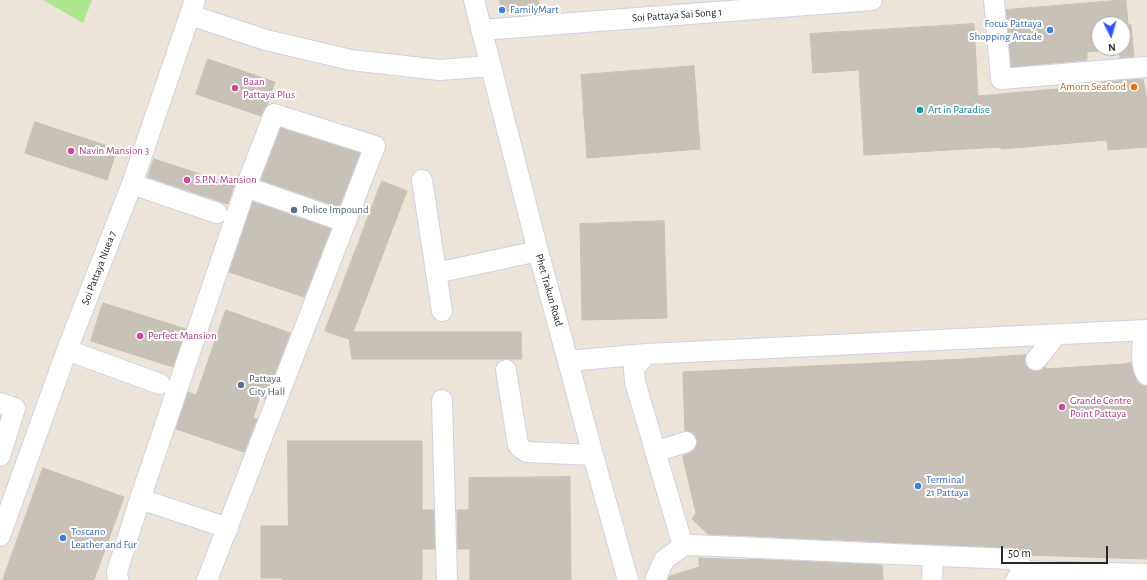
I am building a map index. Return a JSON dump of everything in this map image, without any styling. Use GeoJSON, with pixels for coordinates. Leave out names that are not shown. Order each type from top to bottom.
{"type":"FeatureCollection","features":[{"type":"Feature","properties":{"kind":"street","name":"Phet Trakun Road"},"geometry":{"type":"LineString","coordinates":[[474,0],[538,251],[593,455],[628,577]]}},
{"type":"Feature","properties":{"kind":"street","name":"Soi Pattaya Sai Song 1"},"geometry":{"type":"LineString","coordinates":[[482,30],[872,0]]}},
{"type":"Feature","properties":{"kind":"street"},"geometry":{"type":"LineString","coordinates":[[994,0],[1001,79],[1147,67]]}},
{"type":"Feature","properties":{"kind":"street"},"geometry":{"type":"LineString","coordinates":[[192,8],[266,40],[351,60],[440,70],[490,66]]}},
{"type":"Feature","properties":{"kind":"street","name":"Soi Pattaya Nuea 7"},"geometry":{"type":"LineString","coordinates":[[0,536],[67,350],[132,184],[192,8]]}},
{"type":"Feature","properties":{"kind":"street"},"geometry":{"type":"LineString","coordinates":[[118,580],[117,572],[140,499],[246,187],[274,114],[375,146],[208,580]]}},
{"type":"Feature","properties":{"kind":"street"},"geometry":{"type":"LineString","coordinates":[[422,180],[442,311]]}},
{"type":"Feature","properties":{"kind":"street"},"geometry":{"type":"LineString","coordinates":[[132,184],[217,213]]}},
{"type":"Feature","properties":{"kind":"street"},"geometry":{"type":"LineString","coordinates":[[246,187],[346,222]]}},
{"type":"Feature","properties":{"kind":"street"},"geometry":{"type":"LineString","coordinates":[[436,273],[538,251]]}},
{"type":"Feature","properties":{"kind":"street"},"geometry":{"type":"LineString","coordinates":[[568,360],[646,354],[1146,331],[1142,355],[1144,372],[1147,375]]}},
{"type":"Feature","properties":{"kind":"street"},"geometry":{"type":"LineString","coordinates":[[1036,360],[1056,335]]}},
{"type":"Feature","properties":{"kind":"street"},"geometry":{"type":"LineString","coordinates":[[67,350],[160,384]]}},
{"type":"Feature","properties":{"kind":"street"},"geometry":{"type":"LineString","coordinates":[[646,354],[634,369],[635,382],[654,465],[683,546]]}},
{"type":"Feature","properties":{"kind":"street"},"geometry":{"type":"LineString","coordinates":[[506,370],[518,445],[522,449],[528,452],[593,455]]}},
{"type":"Feature","properties":{"kind":"street"},"geometry":{"type":"LineString","coordinates":[[442,400],[447,580]]}},
{"type":"Feature","properties":{"kind":"street"},"geometry":{"type":"LineString","coordinates":[[0,403],[15,408],[0,456]]}},
{"type":"Feature","properties":{"kind":"street"},"geometry":{"type":"LineString","coordinates":[[654,465],[686,442]]}},
{"type":"Feature","properties":{"kind":"street"},"geometry":{"type":"LineString","coordinates":[[140,499],[228,528]]}},
{"type":"Feature","properties":{"kind":"street"},"geometry":{"type":"LineString","coordinates":[[656,580],[664,560],[683,546],[692,545],[1012,559],[1020,564],[1018,576],[1147,574]]}},
{"type":"Feature","properties":{"kind":"street"},"geometry":{"type":"LineString","coordinates":[[932,580],[933,561],[939,556]]}},
{"type":"Feature","properties":{"kind":"green space"},"geometry":{"type":"Polygon","coordinates":[[[43,0],[92,0],[83,23],[43,0]]]}},
{"type":"Feature","properties":{"kind":"building"},"geometry":{"type":"Polygon","coordinates":[[[500,0],[538,0],[539,8],[502,12],[500,0]]]}},
{"type":"Feature","properties":{"kind":"building","name":"Focus Pattaya Shopping Arcade"},"geometry":{"type":"Polygon","coordinates":[[[1126,0],[1127,16],[1091,16],[1091,52],[1087,52],[1087,60],[1011,67],[1006,10],[1126,0]]]}},
{"type":"Feature","properties":{"kind":"building","name":"Art in Paradise"},"geometry":{"type":"Polygon","coordinates":[[[974,24],[978,96],[1102,85],[1102,82],[1143,79],[1147,102],[1147,147],[1108,150],[1107,140],[1001,149],[1001,147],[864,155],[859,70],[813,73],[810,34],[974,24]]]}},
{"type":"Feature","properties":{"kind":"building"},"geometry":{"type":"Polygon","coordinates":[[[1131,25],[1134,57],[1120,58],[1120,56],[1131,56],[1131,25]]]}},
{"type":"Feature","properties":{"kind":"building","name":"Baan Pattaya Plus"},"geometry":{"type":"Polygon","coordinates":[[[208,59],[275,82],[267,105],[261,116],[196,94],[208,59]]]}},
{"type":"Feature","properties":{"kind":"building"},"geometry":{"type":"Polygon","coordinates":[[[694,66],[700,149],[587,158],[581,75],[694,66]]]}},
{"type":"Feature","properties":{"kind":"building","name":"Navin Mansion 3"},"geometry":{"type":"Polygon","coordinates":[[[35,122],[117,149],[107,180],[25,153],[35,122]]]}},
{"type":"Feature","properties":{"kind":"building"},"geometry":{"type":"Polygon","coordinates":[[[281,128],[360,153],[339,207],[261,180],[281,128]]]}},
{"type":"Feature","properties":{"kind":"building","name":"S.P.N. Mansion"},"geometry":{"type":"Polygon","coordinates":[[[154,159],[234,185],[228,204],[148,177],[154,159]]]}},
{"type":"Feature","properties":{"kind":"building"},"geometry":{"type":"Polygon","coordinates":[[[382,181],[407,191],[353,332],[521,332],[522,359],[352,359],[349,339],[325,331],[382,181]]]}},
{"type":"Feature","properties":{"kind":"building"},"geometry":{"type":"Polygon","coordinates":[[[253,202],[331,229],[304,297],[229,272],[253,202]]]}},
{"type":"Feature","properties":{"kind":"building"},"geometry":{"type":"Polygon","coordinates":[[[664,221],[667,318],[582,320],[580,224],[664,221]]]}},
{"type":"Feature","properties":{"kind":"building","name":"Perfect Mansion"},"geometry":{"type":"Polygon","coordinates":[[[103,303],[186,329],[173,367],[91,341],[103,303]]]}},
{"type":"Feature","properties":{"kind":"building","name":"Pattaya City Hall"},"geometry":{"type":"Polygon","coordinates":[[[226,310],[290,333],[265,399],[260,397],[253,418],[257,419],[244,452],[176,429],[188,392],[196,395],[226,310]]]}},
{"type":"Feature","properties":{"kind":"building","name":"Terminal 21 Pattaya"},"geometry":{"type":"Polygon","coordinates":[[[1026,355],[1025,365],[1029,369],[1035,371],[1040,371],[1045,367],[1046,369],[1123,364],[1131,362],[1137,381],[1141,385],[1147,386],[1147,559],[1026,555],[1018,549],[1012,548],[708,534],[692,519],[696,513],[683,458],[684,455],[695,449],[697,439],[693,433],[685,431],[683,372],[1026,355]]]}},
{"type":"Feature","properties":{"kind":"building"},"geometry":{"type":"Polygon","coordinates":[[[288,441],[422,441],[422,510],[434,510],[435,549],[422,549],[422,580],[282,580],[282,578],[261,578],[261,526],[288,526],[288,441]]]}},
{"type":"Feature","properties":{"kind":"building","name":"Toscano Leather and Fur"},"geometry":{"type":"Polygon","coordinates":[[[43,468],[124,497],[94,580],[3,580],[43,468]]]}},
{"type":"Feature","properties":{"kind":"building"},"geometry":{"type":"Polygon","coordinates":[[[570,477],[571,580],[470,580],[470,549],[458,549],[457,510],[469,510],[469,478],[570,477]]]}},
{"type":"Feature","properties":{"kind":"building"},"geometry":{"type":"Polygon","coordinates":[[[699,558],[882,565],[883,580],[668,580],[670,576],[699,567],[699,558]]]}},
{"type":"Feature","properties":{"kind":"place","name":"FamilyMart"},"geometry":{"type":"Point","coordinates":[502,10]}},
{"type":"Feature","properties":{"kind":"place","name":"Focus Pattaya Shopping Arcade"},"geometry":{"type":"Point","coordinates":[1050,30]}},
{"type":"Feature","properties":{"kind":"place","name":"Amorn Seafood"},"geometry":{"type":"Point","coordinates":[1134,87]}},
{"type":"Feature","properties":{"kind":"place","name":"Baan Pattaya Plus"},"geometry":{"type":"Point","coordinates":[235,88]}},
{"type":"Feature","properties":{"kind":"place","name":"Art in Paradise"},"geometry":{"type":"Point","coordinates":[920,110]}},
{"type":"Feature","properties":{"kind":"place","name":"Navin Mansion 3"},"geometry":{"type":"Point","coordinates":[71,151]}},
{"type":"Feature","properties":{"kind":"place","name":"S.P.N. Mansion"},"geometry":{"type":"Point","coordinates":[187,180]}},
{"type":"Feature","properties":{"kind":"place","name":"Police Impound"},"geometry":{"type":"Point","coordinates":[294,210]}},
{"type":"Feature","properties":{"kind":"place","name":"Perfect Mansion"},"geometry":{"type":"Point","coordinates":[140,336]}},
{"type":"Feature","properties":{"kind":"place","name":"Pattaya City Hall"},"geometry":{"type":"Point","coordinates":[241,385]}},
{"type":"Feature","properties":{"kind":"place","name":"Grande Centre Point Pattaya"},"geometry":{"type":"Point","coordinates":[1062,407]}},
{"type":"Feature","properties":{"kind":"place","name":"Terminal 21 Pattaya"},"geometry":{"type":"Point","coordinates":[918,486]}},
{"type":"Feature","properties":{"kind":"place","name":"Toscano Leather and Fur"},"geometry":{"type":"Point","coordinates":[63,538]}}]}
